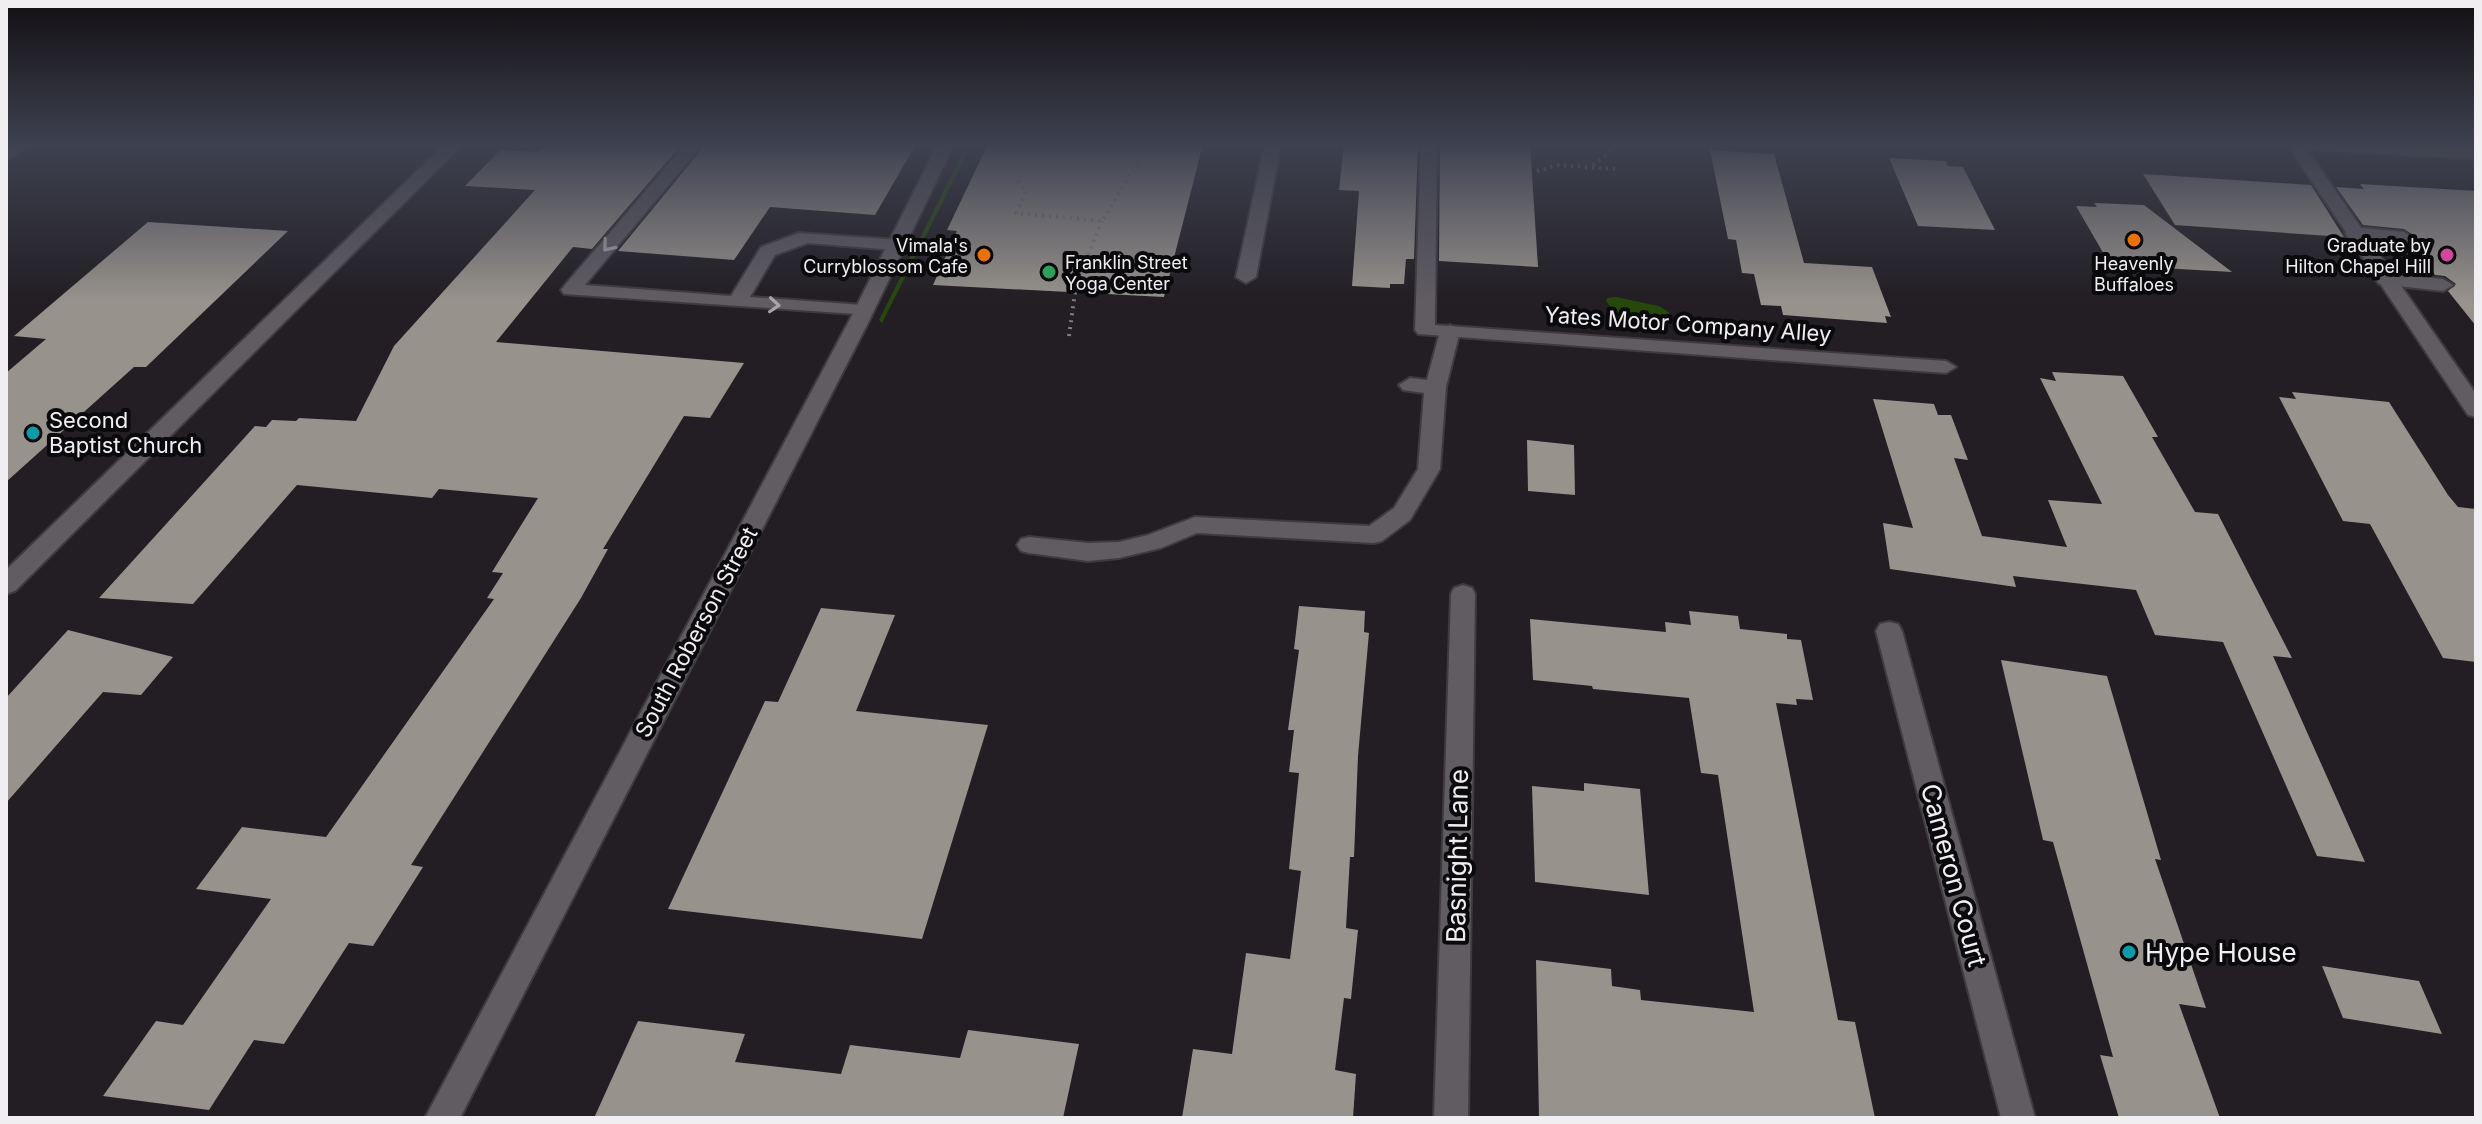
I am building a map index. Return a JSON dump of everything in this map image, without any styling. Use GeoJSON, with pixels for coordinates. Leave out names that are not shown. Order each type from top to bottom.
{"type":"FeatureCollection","features":[{"type":"Feature","properties":{"kind":"street"},"geometry":{"type":"LineString","coordinates":[[6,585],[402,196]]}},
{"type":"Feature","properties":{"kind":"street"},"geometry":{"type":"LineString","coordinates":[[650,196],[571,290],[863,311]]}},
{"type":"Feature","properties":{"kind":"street","name":"South Roberson Street"},"geometry":{"type":"LineString","coordinates":[[442,1118],[863,311],[919,196]]}},
{"type":"Feature","properties":{"kind":"street"},"geometry":{"type":"LineString","coordinates":[[1246,277],[1262,196]]}},
{"type":"Feature","properties":{"kind":"street","name":"Yates Motor Company Alley"},"geometry":{"type":"LineString","coordinates":[[1428,196],[1425,330],[1946,367]]}},
{"type":"Feature","properties":{"kind":"street"},"geometry":{"type":"LineString","coordinates":[[2330,196],[2476,410]]}},
{"type":"Feature","properties":{"kind":"street"},"geometry":{"type":"LineString","coordinates":[[2354,233],[2404,238]]}},
{"type":"Feature","properties":{"kind":"street"},"geometry":{"type":"LineString","coordinates":[[737,302],[768,251],[806,237],[894,244]]}},
{"type":"Feature","properties":{"kind":"street"},"geometry":{"type":"LineString","coordinates":[[2381,274],[2438,278]]}},
{"type":"Feature","properties":{"kind":"street"},"geometry":{"type":"LineString","coordinates":[[1029,545],[1088,552],[1119,550],[1153,542],[1195,525],[1374,535],[1402,514],[1429,469],[1435,387],[1450,331]]}},
{"type":"Feature","properties":{"kind":"street"},"geometry":{"type":"LineString","coordinates":[[1410,385],[1435,387]]}},
{"type":"Feature","properties":{"kind":"street","name":"Basnight Lane"},"geometry":{"type":"LineString","coordinates":[[1451,1118],[1463,594]]}},
{"type":"Feature","properties":{"kind":"street","name":"Cameron Court"},"geometry":{"type":"LineString","coordinates":[[1889,631],[2018,1118]]}},
{"type":"Feature","properties":{"kind":"path"},"geometry":{"type":"LineString","coordinates":[[1024,196],[1016,213],[1102,221]]}},
{"type":"Feature","properties":{"kind":"path"},"geometry":{"type":"LineString","coordinates":[[1069,336],[1076,285],[1114,196]]}},
{"type":"Feature","properties":{"kind":"green space"},"geometry":{"type":"Polygon","coordinates":[[[941,196],[946,196],[882,323],[879,320],[941,196]]]}},
{"type":"Feature","properties":{"kind":"green space"},"geometry":{"type":"Polygon","coordinates":[[[1607,298],[1659,306],[1670,313],[1659,317],[1615,313],[1606,301],[1607,298]]]}},
{"type":"Feature","properties":{"kind":"building"},"geometry":{"type":"Polygon","coordinates":[[[529,196],[637,196],[592,249],[573,247],[496,342],[744,363],[710,418],[684,416],[603,549],[608,549],[581,598],[411,865],[423,867],[373,946],[349,943],[284,1044],[254,1040],[209,1110],[103,1096],[156,1021],[183,1025],[271,899],[196,889],[242,827],[326,837],[494,599],[487,598],[503,573],[492,572],[538,498],[439,489],[432,498],[297,485],[193,604],[99,598],[255,426],[266,427],[272,420],[296,421],[299,418],[356,421],[394,346],[529,196]]]}},
{"type":"Feature","properties":{"kind":"building"},"geometry":{"type":"Polygon","coordinates":[[[663,196],[886,196],[875,215],[770,207],[734,260],[618,251],[663,196]]]}},
{"type":"Feature","properties":{"kind":"building"},"geometry":{"type":"Polygon","coordinates":[[[963,196],[1190,196],[1164,297],[933,285],[957,231],[947,230],[963,196]]]}},
{"type":"Feature","properties":{"kind":"building"},"geometry":{"type":"Polygon","coordinates":[[[1359,196],[1416,196],[1414,259],[1406,259],[1404,284],[1390,284],[1390,288],[1352,286],[1359,196]]]}},
{"type":"Feature","properties":{"kind":"building"},"geometry":{"type":"Polygon","coordinates":[[[1440,196],[1533,196],[1538,267],[1439,261],[1440,196]]]}},
{"type":"Feature","properties":{"kind":"building"},"geometry":{"type":"Polygon","coordinates":[[[1719,196],[1786,196],[1804,263],[1872,267],[1891,317],[1885,316],[1887,323],[1783,315],[1781,306],[1761,305],[1754,274],[1742,273],[1736,240],[1728,239],[1719,196]]]}},
{"type":"Feature","properties":{"kind":"building"},"geometry":{"type":"Polygon","coordinates":[[[1905,196],[1978,196],[1995,230],[1918,226],[1905,196]]]}},
{"type":"Feature","properties":{"kind":"building"},"geometry":{"type":"Polygon","coordinates":[[[2157,196],[2318,196],[2344,237],[2175,225],[2157,196]]]}},
{"type":"Feature","properties":{"kind":"building","name":"Graduate by Hilton Chapel Hill"},"geometry":{"type":"Polygon","coordinates":[[[2343,196],[2476,196],[2476,326],[2448,291],[2456,284],[2445,276],[2435,275],[2410,244],[2416,239],[2415,236],[2404,229],[2363,225],[2343,196]]]}},
{"type":"Feature","properties":{"kind":"building","name":"Heavenly Buffaloes"},"geometry":{"type":"Polygon","coordinates":[[[2094,203],[2144,205],[2232,272],[2127,266],[2122,257],[2105,256],[2076,206],[2097,207],[2094,203]]]}},
{"type":"Feature","properties":{"kind":"building"},"geometry":{"type":"Polygon","coordinates":[[[148,222],[288,231],[146,367],[134,367],[6,482],[6,373],[46,339],[14,336],[148,222]]]}},
{"type":"Feature","properties":{"kind":"building"},"geometry":{"type":"Polygon","coordinates":[[[2052,372],[2123,376],[2158,437],[2152,437],[2195,512],[2218,514],[2292,658],[2273,656],[2365,862],[2317,856],[2223,642],[2155,635],[2136,590],[2013,576],[2016,587],[1890,569],[1883,523],[1913,528],[1873,399],[1934,404],[1938,415],[1951,415],[1968,460],[1954,458],[1982,536],[2067,547],[2048,500],[2102,504],[2040,378],[2056,381],[2052,372]]]}},
{"type":"Feature","properties":{"kind":"building"},"geometry":{"type":"Polygon","coordinates":[[[2292,392],[2389,402],[2448,495],[2458,507],[2476,509],[2476,662],[2443,658],[2370,524],[2343,521],[2279,397],[2296,399],[2292,392]]]}},
{"type":"Feature","properties":{"kind":"building"},"geometry":{"type":"Polygon","coordinates":[[[1527,440],[1574,445],[1575,495],[1528,491],[1527,440]]]}},
{"type":"Feature","properties":{"kind":"building"},"geometry":{"type":"Polygon","coordinates":[[[1299,606],[1365,611],[1364,632],[1369,633],[1358,756],[1354,857],[1350,857],[1346,928],[1358,930],[1351,999],[1344,998],[1335,1070],[1356,1074],[1353,1118],[1182,1118],[1193,1049],[1232,1054],[1246,953],[1290,959],[1301,871],[1289,869],[1299,773],[1289,772],[1294,730],[1288,730],[1299,650],[1294,649],[1299,606]]]}},
{"type":"Feature","properties":{"kind":"building"},"geometry":{"type":"Polygon","coordinates":[[[821,608],[895,615],[856,711],[988,725],[922,939],[668,909],[765,701],[778,702],[821,608]]]}},
{"type":"Feature","properties":{"kind":"building"},"geometry":{"type":"Polygon","coordinates":[[[1689,611],[1738,616],[1740,629],[1787,634],[1787,639],[1801,640],[1813,700],[1796,699],[1797,705],[1776,703],[1838,1020],[1855,1022],[1875,1118],[1539,1118],[1536,960],[1611,969],[1612,986],[1640,990],[1641,1000],[1754,1012],[1718,775],[1701,773],[1689,698],[1533,680],[1530,619],[1666,632],[1665,622],[1691,625],[1689,611]]]}},
{"type":"Feature","properties":{"kind":"building"},"geometry":{"type":"Polygon","coordinates":[[[68,630],[173,657],[141,695],[103,692],[6,803],[6,698],[68,630]]]}},
{"type":"Feature","properties":{"kind":"building"},"geometry":{"type":"Polygon","coordinates":[[[2001,660],[2107,676],[2161,860],[2155,859],[2206,1008],[2179,1004],[2220,1118],[2119,1118],[2100,1055],[2113,1057],[2053,842],[2043,840],[2001,660]]]}},
{"type":"Feature","properties":{"kind":"building"},"geometry":{"type":"Polygon","coordinates":[[[1584,783],[1640,789],[1649,895],[1535,882],[1532,786],[1584,791],[1584,783]]]}},
{"type":"Feature","properties":{"kind":"building"},"geometry":{"type":"Polygon","coordinates":[[[2322,966],[2419,981],[2442,1034],[2343,1018],[2322,966]]]}},
{"type":"Feature","properties":{"kind":"building"},"geometry":{"type":"Polygon","coordinates":[[[638,1021],[745,1034],[735,1062],[841,1074],[850,1045],[960,1058],[968,1030],[1079,1044],[1063,1118],[594,1118],[638,1021]]]}},
{"type":"Feature","properties":{"kind":"place","name":"Heavenly Buffaloes"},"geometry":{"type":"Point","coordinates":[2134,240]}},
{"type":"Feature","properties":{"kind":"place","name":"Vimala's Curryblossom Cafe"},"geometry":{"type":"Point","coordinates":[984,255]}},
{"type":"Feature","properties":{"kind":"place","name":"Graduate by Hilton Chapel Hill"},"geometry":{"type":"Point","coordinates":[2447,255]}},
{"type":"Feature","properties":{"kind":"place","name":"Franklin Street Yoga Center"},"geometry":{"type":"Point","coordinates":[1049,272]}},
{"type":"Feature","properties":{"kind":"place","name":"Second Baptist Church"},"geometry":{"type":"Point","coordinates":[33,433]}},
{"type":"Feature","properties":{"kind":"place","name":"Hype House"},"geometry":{"type":"Point","coordinates":[2129,952]}}]}
